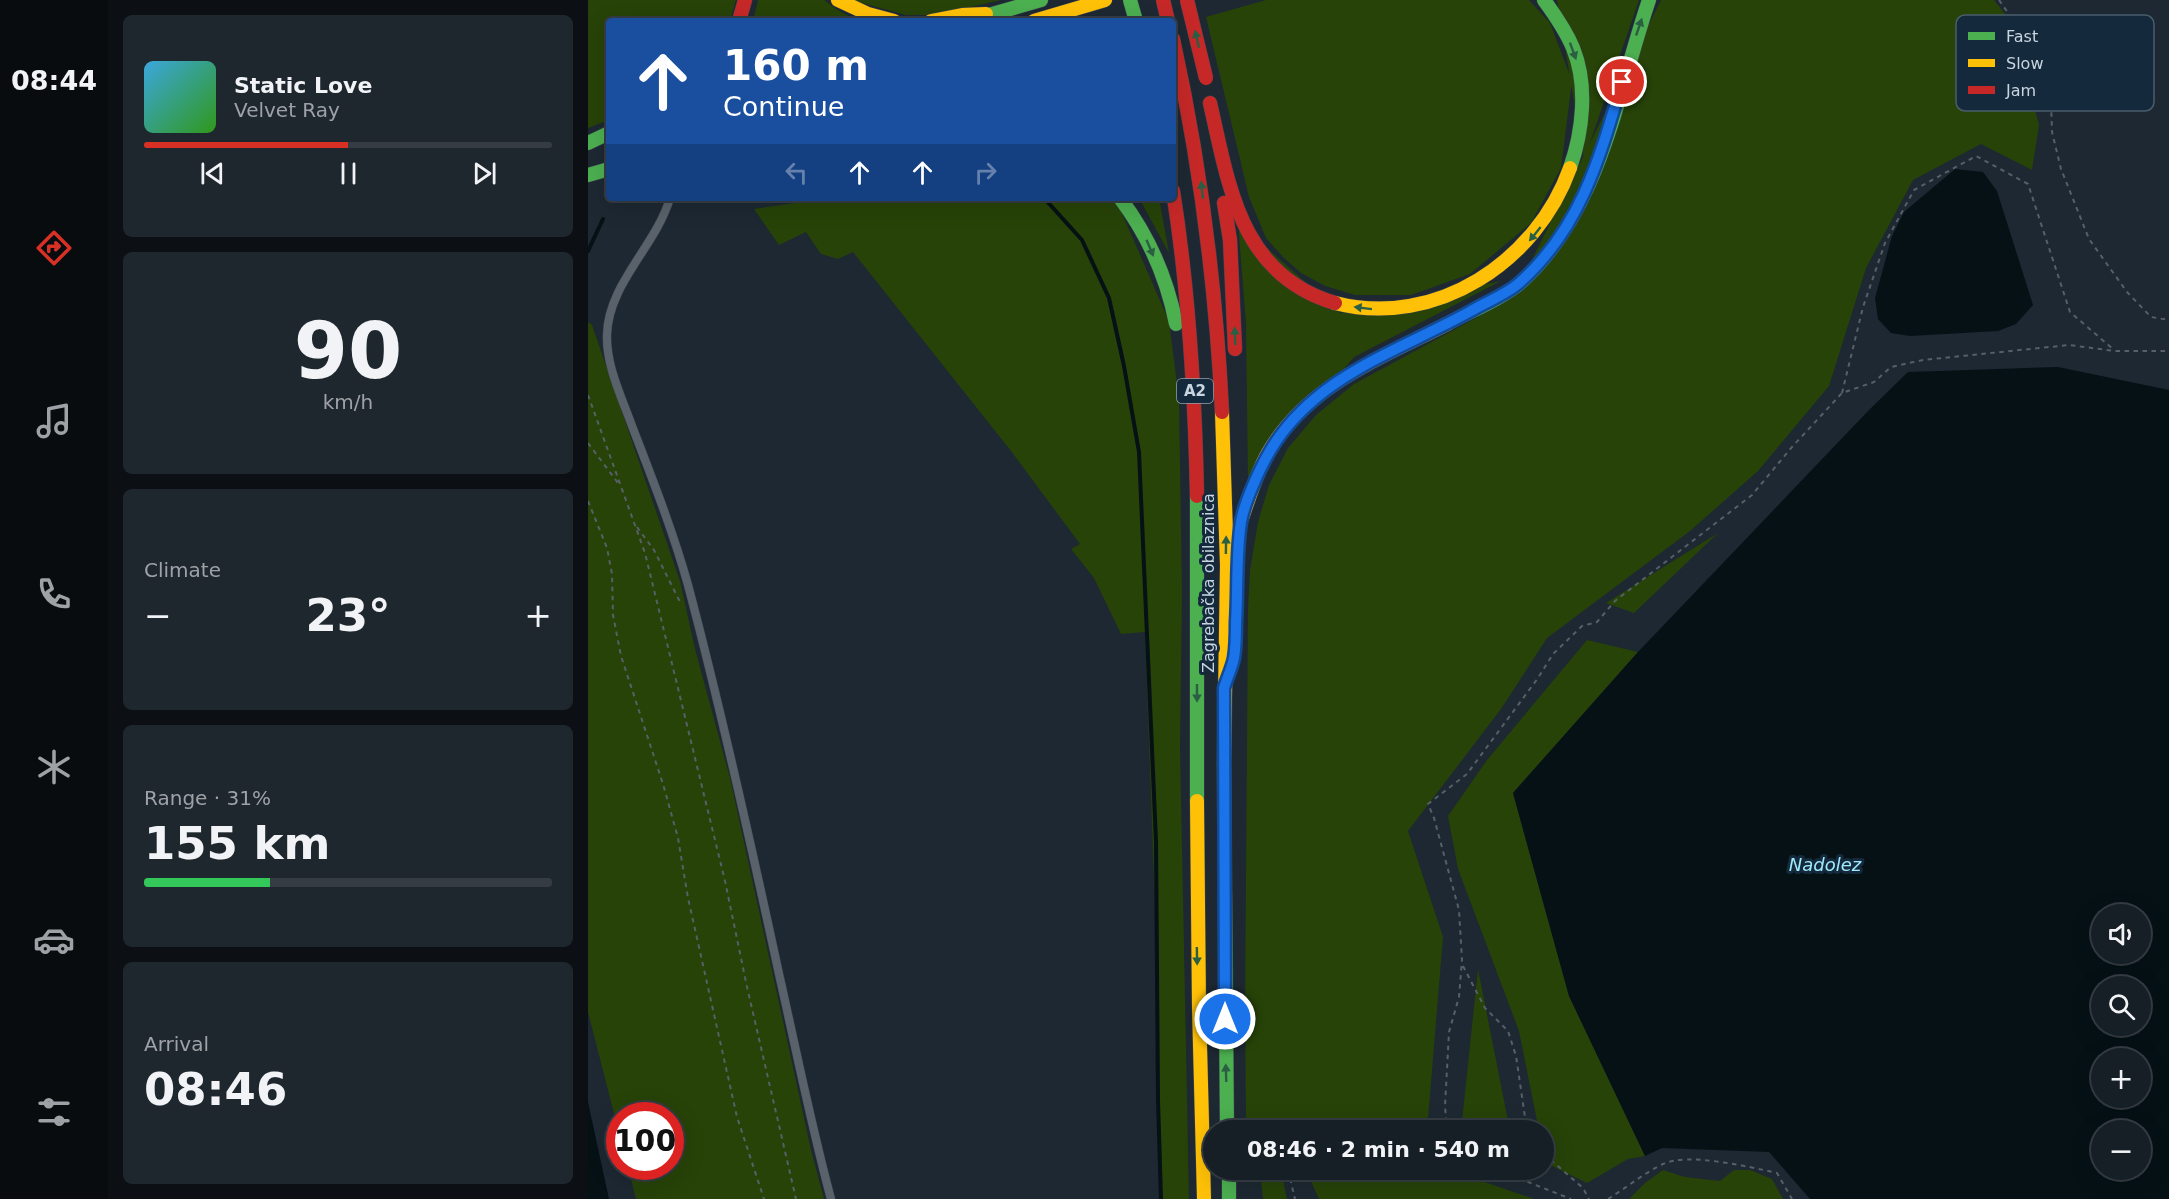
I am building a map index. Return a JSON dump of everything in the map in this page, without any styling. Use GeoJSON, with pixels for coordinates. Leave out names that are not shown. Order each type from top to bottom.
{"type":"FeatureCollection","features":[{"type":"Feature","properties":{"kind":"highway"},"geometry":{"type":"LineString","coordinates":[[741,18],[745,0]]}},
{"type":"Feature","properties":{"kind":"highway"},"geometry":{"type":"LineString","coordinates":[[838,0],[868,14],[883,18]]}},
{"type":"Feature","properties":{"kind":"highway"},"geometry":{"type":"LineString","coordinates":[[978,18],[1041,0]]}},
{"type":"Feature","properties":{"kind":"highway"},"geometry":{"type":"LineString","coordinates":[[1044,18],[1105,0]]}},
{"type":"Feature","properties":{"kind":"highway"},"geometry":{"type":"LineString","coordinates":[[1130,0],[1135,18]]}},
{"type":"Feature","properties":{"kind":"highway"},"geometry":{"type":"LineString","coordinates":[[1163,0],[1167,18]]}},
{"type":"Feature","properties":{"kind":"highway"},"geometry":{"type":"LineString","coordinates":[[1187,0],[1206,78],[1230,240],[1236,363]]}},
{"type":"Feature","properties":{"kind":"highway"},"geometry":{"type":"LineString","coordinates":[[1139,18],[1198,0]]}},
{"type":"Feature","properties":{"kind":"highway"},"geometry":{"type":"LineString","coordinates":[[1210,103],[1240,218],[1251,238],[1279,272],[1312,294],[1351,306],[1374,309],[1394,308],[1439,299],[1484,279],[1526,245],[1543,224],[1571,167],[1580,119],[1582,93],[1578,68],[1572,47],[1560,22],[1544,0]]}},
{"type":"Feature","properties":{"kind":"highway"},"geometry":{"type":"LineString","coordinates":[[1241,532],[1257,477],[1269,452],[1287,426],[1311,401],[1362,365],[1439,328],[1516,285],[1558,239],[1573,218],[1592,177],[1649,0]]}},
{"type":"Feature","properties":{"kind":"highway"},"geometry":{"type":"LineString","coordinates":[[947,18],[994,13]]}},
{"type":"Feature","properties":{"kind":"highway","name":"Zagrebačka obilaznica"},"geometry":{"type":"LineString","coordinates":[[1176,51],[1202,182],[1218,353],[1226,527],[1224,688],[1227,1120]]}},
{"type":"Feature","properties":{"kind":"highway"},"geometry":{"type":"LineString","coordinates":[[588,143],[606,134]]}},
{"type":"Feature","properties":{"kind":"highway"},"geometry":{"type":"LineString","coordinates":[[588,148],[606,143]]}},
{"type":"Feature","properties":{"kind":"highway"},"geometry":{"type":"LineString","coordinates":[[588,175],[606,170]]}},
{"type":"Feature","properties":{"kind":"highway"},"geometry":{"type":"LineString","coordinates":[[1122,201],[1145,235],[1167,288],[1176,319],[1198,593]]}},
{"type":"Feature","properties":{"kind":"highway","name":"Zagrebačka obilaznica"},"geometry":{"type":"LineString","coordinates":[[1175,201],[1184,251],[1194,356],[1198,593],[1196,897],[1204,1199]]}},
{"type":"Feature","properties":{"kind":"highway"},"geometry":{"type":"LineString","coordinates":[[1224,688],[1234,657],[1241,532],[1240,487]]}},
{"type":"Feature","properties":{"kind":"highway"},"geometry":{"type":"LineString","coordinates":[[1228,1180],[1229,1199]]}},
{"type":"Feature","properties":{"kind":"lane"},"geometry":{"type":"LineString","coordinates":[[669,201],[663,218],[611,310],[607,338],[608,354],[617,385],[666,515],[687,582],[760,886],[831,1199]]}},
{"type":"Feature","properties":{"kind":"path"},"geometry":{"type":"LineString","coordinates":[[1999,0],[2010,15]]}},
{"type":"Feature","properties":{"kind":"path"},"geometry":{"type":"LineString","coordinates":[[2051,111],[2052,132],[2061,169],[2090,239],[2127,292],[2151,317],[2169,320]]}},
{"type":"Feature","properties":{"kind":"path"},"geometry":{"type":"LineString","coordinates":[[1842,393],[1863,307],[1885,243],[1914,190],[1976,156],[2028,184],[2070,312],[2115,351]]}},
{"type":"Feature","properties":{"kind":"path"},"geometry":{"type":"LineString","coordinates":[[1446,1120],[1449,1032],[1459,997],[1462,964],[1459,910],[1434,818],[1428,804],[1467,774],[1553,654],[1582,626],[1597,622],[1615,602],[1752,495],[1842,393],[1874,382],[1892,367],[1923,360],[2069,345],[2115,351],[2169,351]]}},
{"type":"Feature","properties":{"kind":"path"},"geometry":{"type":"LineString","coordinates":[[588,395],[648,564],[725,881],[796,1199]]}},
{"type":"Feature","properties":{"kind":"path"},"geometry":{"type":"LineString","coordinates":[[588,443],[620,486]]}},
{"type":"Feature","properties":{"kind":"path"},"geometry":{"type":"LineString","coordinates":[[588,501],[607,548],[621,656],[663,784],[678,838],[688,898],[737,1117],[764,1199]]}},
{"type":"Feature","properties":{"kind":"path"},"geometry":{"type":"LineString","coordinates":[[636,525],[654,550],[680,602],[695,613]]}},
{"type":"Feature","properties":{"kind":"path"},"geometry":{"type":"LineString","coordinates":[[1462,964],[1485,1008],[1508,1031],[1516,1056],[1525,1120]]}},
{"type":"Feature","properties":{"kind":"path"},"geometry":{"type":"LineString","coordinates":[[1608,1199],[1664,1163],[1680,1158],[1777,1173],[1792,1199]]}},
{"type":"Feature","properties":{"kind":"path"},"geometry":{"type":"LineString","coordinates":[[1554,1163],[1583,1188],[1589,1199]]}},
{"type":"Feature","properties":{"kind":"path"},"geometry":{"type":"LineString","coordinates":[[1290,1180],[1295,1199]]}},
{"type":"Feature","properties":{"kind":"path"},"geometry":{"type":"LineString","coordinates":[[1524,1180],[1571,1199]]}},
{"type":"Feature","properties":{"kind":"green space"},"geometry":{"type":"Polygon","coordinates":[[[588,0],[736,0],[731,18],[606,18],[606,121],[588,128],[588,0]]]}},
{"type":"Feature","properties":{"kind":"green space"},"geometry":{"type":"Polygon","coordinates":[[[758,0],[824,0],[852,18],[754,18],[758,0]]]}},
{"type":"Feature","properties":{"kind":"green space"},"geometry":{"type":"Polygon","coordinates":[[[851,0],[1001,0],[937,15],[906,15],[851,0]]]}},
{"type":"Feature","properties":{"kind":"green space"},"geometry":{"type":"Polygon","coordinates":[[[1266,0],[1529,0],[1550,23],[1572,81],[1561,168],[1531,223],[1470,274],[1411,295],[1355,295],[1325,286],[1301,273],[1266,238],[1249,197],[1206,17],[1266,0]]]}},
{"type":"Feature","properties":{"kind":"green space"},"geometry":{"type":"Polygon","coordinates":[[[1557,0],[1639,0],[1584,160],[1557,0]]]}},
{"type":"Feature","properties":{"kind":"green space"},"geometry":{"type":"Polygon","coordinates":[[[1661,0],[1994,0],[2006,15],[1956,15],[1956,111],[2035,111],[2039,125],[2032,170],[1981,144],[1913,180],[1866,268],[1829,386],[1758,471],[1690,531],[1547,638],[1501,709],[1408,831],[1443,937],[1428,1120],[1246,1120],[1250,570],[1258,522],[1269,485],[1288,448],[1316,415],[1354,384],[1513,298],[1661,0]]]}},
{"type":"Feature","properties":{"kind":"green space"},"geometry":{"type":"Polygon","coordinates":[[[809,201],[1113,201],[1120,209],[1169,321],[1179,400],[1182,593],[1180,747],[1189,1199],[1161,1199],[1156,935],[1145,632],[1121,634],[1094,578],[1071,549],[1080,544],[1011,451],[853,252],[838,259],[821,254],[806,232],[779,245],[754,209],[809,201]]]}},
{"type":"Feature","properties":{"kind":"green space"},"geometry":{"type":"Polygon","coordinates":[[[1141,201],[1160,201],[1169,253],[1141,201]]]}},
{"type":"Feature","properties":{"kind":"green space"},"geometry":{"type":"Polygon","coordinates":[[[1238,222],[1340,313],[1501,281],[1354,357],[1248,482],[1246,323],[1238,222]]]}},
{"type":"Feature","properties":{"kind":"green space"},"geometry":{"type":"Polygon","coordinates":[[[588,322],[592,325],[680,581],[695,649],[730,778],[811,1150],[824,1199],[636,1199],[631,1180],[684,1180],[684,1102],[611,1102],[588,1012],[588,322]]]}},
{"type":"Feature","properties":{"kind":"green space"},"geometry":{"type":"Polygon","coordinates":[[[1718,533],[1634,613],[1606,603],[1718,533]]]}},
{"type":"Feature","properties":{"kind":"green space"},"geometry":{"type":"Polygon","coordinates":[[[1587,640],[1638,652],[1513,793],[1569,996],[1645,1156],[1628,1159],[1587,1183],[1554,1167],[1554,1120],[1537,1120],[1519,1031],[1458,869],[1448,816],[1487,760],[1587,640]]]}},
{"type":"Feature","properties":{"kind":"green space"},"geometry":{"type":"Polygon","coordinates":[[[1478,969],[1508,1120],[1462,1120],[1478,969]]]}},
{"type":"Feature","properties":{"kind":"green space"},"geometry":{"type":"Polygon","coordinates":[[[1663,1170],[1685,1177],[1720,1181],[1734,1170],[1750,1170],[1772,1179],[1783,1199],[1629,1199],[1663,1170]]]}},
{"type":"Feature","properties":{"kind":"green space"},"geometry":{"type":"Polygon","coordinates":[[[1261,1180],[1283,1180],[1287,1199],[1263,1199],[1261,1180]]]}},
{"type":"Feature","properties":{"kind":"green space"},"geometry":{"type":"Polygon","coordinates":[[[1310,1180],[1479,1180],[1534,1199],[1319,1199],[1310,1180]]]}},
{"type":"Feature","properties":{"kind":"water"},"geometry":{"type":"Polygon","coordinates":[[[1955,169],[1983,172],[1997,191],[2033,305],[2016,324],[1998,331],[1910,336],[1891,333],[1878,319],[1875,298],[1892,236],[1904,212],[1955,169]]]}},
{"type":"Feature","properties":{"kind":"water","name":"Nadolez"},"geometry":{"type":"Polygon","coordinates":[[[2058,367],[2169,390],[2169,1199],[1810,1199],[1769,1152],[1662,1148],[1645,1156],[1569,996],[1513,793],[1638,652],[1908,372],[2058,367]]]}},
{"type":"Feature","properties":{"kind":"water"},"geometry":{"type":"Polygon","coordinates":[[[588,1102],[609,1199],[588,1199],[588,1102]]]}},
{"type":"Feature","properties":{"kind":"waterway"},"geometry":{"type":"LineString","coordinates":[[1047,201],[1082,240],[1109,298],[1139,452],[1156,841],[1161,1199]]}},
{"type":"Feature","properties":{"kind":"waterway"},"geometry":{"type":"LineString","coordinates":[[588,251],[603,219]]}},
{"type":"Feature","properties":{"kind":"traffic: fast"},"geometry":{"type":"LineString","coordinates":[[978,18],[1041,0]]}},
{"type":"Feature","properties":{"kind":"traffic: fast"},"geometry":{"type":"LineString","coordinates":[[1130,0],[1135,18]]}},
{"type":"Feature","properties":{"kind":"traffic: fast"},"geometry":{"type":"LineString","coordinates":[[1544,0],[1560,23],[1573,48],[1581,77],[1581,124],[1570,168]]}},
{"type":"Feature","properties":{"kind":"traffic: fast"},"geometry":{"type":"LineString","coordinates":[[1447,324],[1493,301],[1519,284],[1546,255],[1569,223],[1587,189],[1602,152],[1649,0]]}},
{"type":"Feature","properties":{"kind":"traffic: fast"},"geometry":{"type":"LineString","coordinates":[[588,143],[606,134]]}},
{"type":"Feature","properties":{"kind":"traffic: fast"},"geometry":{"type":"LineString","coordinates":[[588,175],[606,170]]}},
{"type":"Feature","properties":{"kind":"traffic: fast"},"geometry":{"type":"LineString","coordinates":[[1122,201],[1148,242],[1162,274],[1176,324]]}},
{"type":"Feature","properties":{"kind":"traffic: fast"},"geometry":{"type":"LineString","coordinates":[[1197,496],[1197,801]]}},
{"type":"Feature","properties":{"kind":"traffic: fast"},"geometry":{"type":"LineString","coordinates":[[1224,763],[1227,1120]]}},
{"type":"Feature","properties":{"kind":"traffic: fast"},"geometry":{"type":"LineString","coordinates":[[1229,1180],[1229,1199]]}},
{"type":"Feature","properties":{"kind":"traffic: slow"},"geometry":{"type":"LineString","coordinates":[[838,0],[868,14],[883,18]]}},
{"type":"Feature","properties":{"kind":"traffic: slow"},"geometry":{"type":"LineString","coordinates":[[1044,18],[1105,0]]}},
{"type":"Feature","properties":{"kind":"traffic: slow"},"geometry":{"type":"LineString","coordinates":[[946,18],[986,14]]}},
{"type":"Feature","properties":{"kind":"traffic: slow"},"geometry":{"type":"LineString","coordinates":[[1335,303],[1373,308],[1410,306],[1445,296],[1478,280],[1508,258],[1534,232],[1555,202],[1570,168]]}},
{"type":"Feature","properties":{"kind":"traffic: slow"},"geometry":{"type":"LineString","coordinates":[[1241,521],[1256,478],[1268,453],[1284,429],[1303,409],[1324,391],[1347,376],[1447,324]]}},
{"type":"Feature","properties":{"kind":"traffic: slow"},"geometry":{"type":"LineString","coordinates":[[1222,412],[1227,565],[1224,763]]}},
{"type":"Feature","properties":{"kind":"traffic: slow"},"geometry":{"type":"LineString","coordinates":[[1197,801],[1204,1199]]}},
{"type":"Feature","properties":{"kind":"traffic: jam"},"geometry":{"type":"LineString","coordinates":[[740,18],[745,0]]}},
{"type":"Feature","properties":{"kind":"traffic: jam"},"geometry":{"type":"LineString","coordinates":[[1163,0],[1167,18]]}},
{"type":"Feature","properties":{"kind":"traffic: jam"},"geometry":{"type":"LineString","coordinates":[[1187,0],[1206,78]]}},
{"type":"Feature","properties":{"kind":"traffic: jam"},"geometry":{"type":"LineString","coordinates":[[1176,53],[1205,224],[1216,318],[1222,412]]}},
{"type":"Feature","properties":{"kind":"traffic: jam"},"geometry":{"type":"LineString","coordinates":[[1210,103],[1233,195],[1244,224],[1259,249],[1278,272],[1303,290],[1335,303]]}},
{"type":"Feature","properties":{"kind":"traffic: jam"},"geometry":{"type":"LineString","coordinates":[[1174,201],[1190,343],[1197,496]]}},
{"type":"Feature","properties":{"kind":"traffic: jam"},"geometry":{"type":"LineString","coordinates":[[1224,203],[1230,240],[1235,349]]}},
{"type":"Feature","properties":{"kind":"route"},"geometry":{"type":"LineString","coordinates":[[1225,1019],[1224,688],[1234,657],[1241,521],[1257,477],[1269,452],[1287,426],[1311,401],[1362,365],[1439,328],[1516,285],[1540,261],[1573,218],[1582,200],[1610,124],[1622,82]]}}]}
